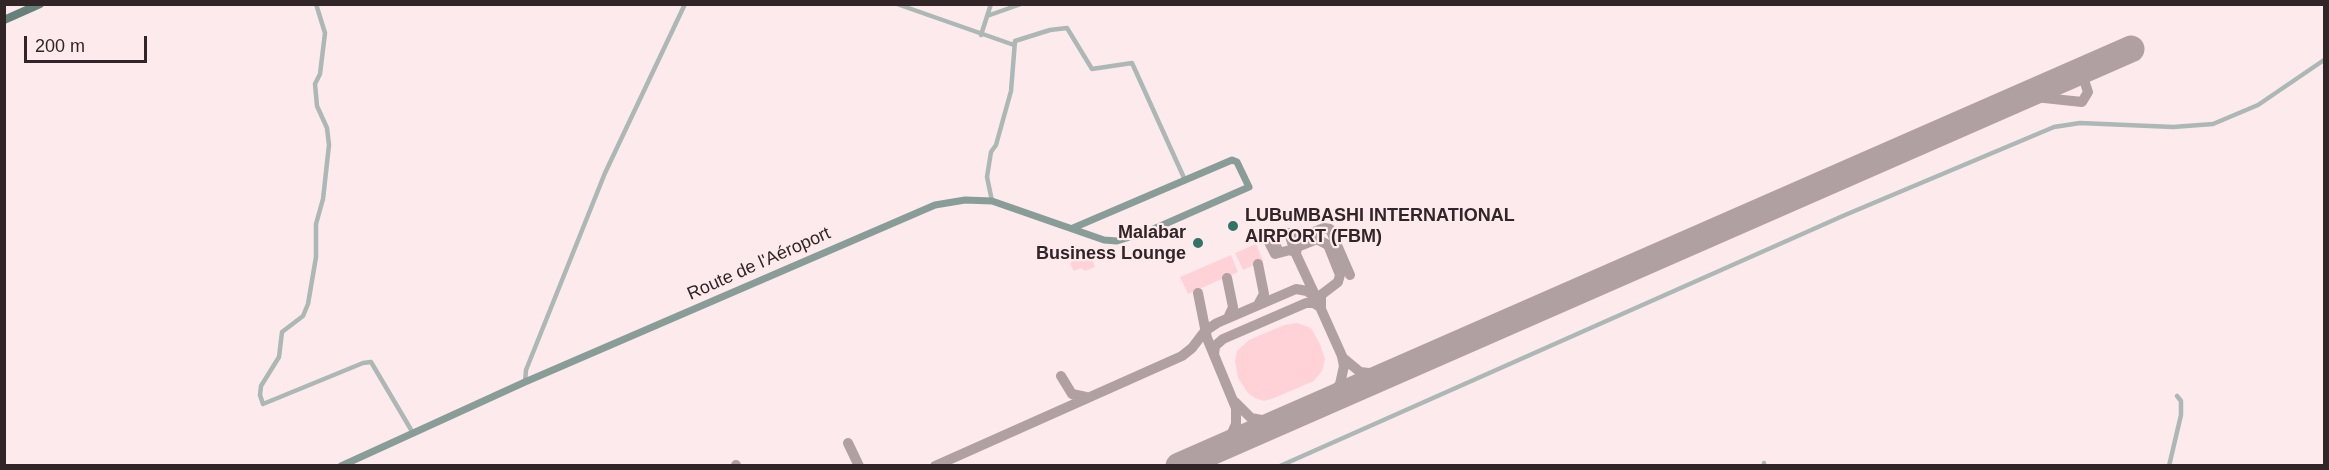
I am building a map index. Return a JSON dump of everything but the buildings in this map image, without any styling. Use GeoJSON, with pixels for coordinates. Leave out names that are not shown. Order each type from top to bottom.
{"type":"FeatureCollection","features":[{"type":"Feature","properties":{"kind":"highway"},"geometry":{"type":"LineString","coordinates":[[4,20],[40,4]]}},
{"type":"Feature","properties":{"kind":"main road","name":"Route de l'Aéroport"},"geometry":{"type":"LineString","coordinates":[[341,465],[525,381],[935,205],[965,200],[992,201],[1104,240],[1122,241],[1248,189],[1237,162],[1232,160],[1185,180]]}},
{"type":"Feature","properties":{"kind":"main road"},"geometry":{"type":"LineString","coordinates":[[1073,228],[1185,180]]}},
{"type":"Feature","properties":{"kind":"street"},"geometry":{"type":"LineString","coordinates":[[316,4],[325,33],[320,74],[315,84],[316,106],[327,128],[329,145],[323,199],[316,224],[316,257],[308,304],[303,316],[282,332],[279,357],[261,386],[260,395],[263,404],[363,363],[371,362],[413,433]]}},
{"type":"Feature","properties":{"kind":"street"},"geometry":{"type":"LineString","coordinates":[[525,381],[526,370],[605,173],[685,4]]}},
{"type":"Feature","properties":{"kind":"street"},"geometry":{"type":"LineString","coordinates":[[897,4],[1014,45]]}},
{"type":"Feature","properties":{"kind":"street"},"geometry":{"type":"LineString","coordinates":[[981,34],[991,4]]}},
{"type":"Feature","properties":{"kind":"street"},"geometry":{"type":"LineString","coordinates":[[987,16],[1020,4]]}},
{"type":"Feature","properties":{"kind":"street"},"geometry":{"type":"LineString","coordinates":[[992,201],[987,177],[991,152],[996,145],[1011,91],[1015,41],[1038,32],[1067,28],[1090,68],[1132,63],[1185,180]]}},
{"type":"Feature","properties":{"kind":"street"},"geometry":{"type":"LineString","coordinates":[[1280,465],[1845,215],[2054,127],[2080,123],[2173,127],[2213,124],[2252,108],[2325,60]]}},
{"type":"Feature","properties":{"kind":"street"},"geometry":{"type":"LineString","coordinates":[[2169,465],[2181,415],[2181,401],[2177,396]]}},
{"type":"Feature","properties":{"kind":"shaded area"},"geometry":{"type":"Polygon","coordinates":[[[1256,244],[1263,261],[1243,270],[1235,253],[1256,244]]]}},
{"type":"Feature","properties":{"kind":"shaded area"},"geometry":{"type":"Polygon","coordinates":[[[1231,255],[1238,272],[1188,294],[1180,277],[1231,255]]]}},
{"type":"Feature","properties":{"kind":"shaded area"},"geometry":{"type":"Polygon","coordinates":[[[1075,257],[1093,261],[1095,267],[1085,271],[1081,268],[1074,271],[1070,264],[1075,257]]]}},
{"type":"Feature","properties":{"kind":"shaded area"},"geometry":{"type":"Polygon","coordinates":[[[1297,323],[1311,328],[1320,344],[1325,359],[1322,371],[1314,381],[1274,398],[1264,401],[1255,398],[1248,393],[1238,378],[1235,361],[1237,351],[1249,340],[1284,325],[1297,323]]]}},
{"type":"Feature","properties":{"kind":"taxiway"},"geometry":{"type":"LineString","coordinates":[[2016,99],[2035,97],[2082,102],[2088,92],[2083,77],[2078,72],[2064,72],[2046,86]]}},
{"type":"Feature","properties":{"kind":"taxiway"},"geometry":{"type":"LineString","coordinates":[[1309,234],[1324,228],[1330,229],[1350,275]]}},
{"type":"Feature","properties":{"kind":"taxiway"},"geometry":{"type":"LineString","coordinates":[[1295,252],[1289,233],[1294,233],[1298,242]]}},
{"type":"Feature","properties":{"kind":"taxiway"},"geometry":{"type":"LineString","coordinates":[[1296,254],[1297,247],[1317,239],[1328,245],[1340,275],[1338,282],[1321,295],[1321,307]]}},
{"type":"Feature","properties":{"kind":"taxiway"},"geometry":{"type":"LineString","coordinates":[[1278,250],[1274,242],[1269,242],[1275,254],[1290,250],[1295,252],[1315,295]]}},
{"type":"Feature","properties":{"kind":"taxiway"},"geometry":{"type":"LineString","coordinates":[[1258,264],[1264,294],[1258,305]]}},
{"type":"Feature","properties":{"kind":"taxiway"},"geometry":{"type":"LineString","coordinates":[[1227,278],[1233,307],[1228,318]]}},
{"type":"Feature","properties":{"kind":"taxiway"},"geometry":{"type":"LineString","coordinates":[[935,466],[1182,356],[1192,348],[1205,331],[1217,323],[1296,289],[1307,291],[1316,298],[1342,356],[1344,366],[1340,384],[1330,397],[1320,404]]}},
{"type":"Feature","properties":{"kind":"taxiway"},"geometry":{"type":"LineString","coordinates":[[1198,293],[1207,338],[1236,408],[1236,424],[1232,433],[1215,449]]}},
{"type":"Feature","properties":{"kind":"taxiway"},"geometry":{"type":"LineString","coordinates":[[1214,355],[1215,346],[1223,339],[1306,303],[1314,303],[1320,307]]}},
{"type":"Feature","properties":{"kind":"taxiway"},"geometry":{"type":"LineString","coordinates":[[1342,357],[1360,372],[1386,375]]}},
{"type":"Feature","properties":{"kind":"taxiway"},"geometry":{"type":"LineString","coordinates":[[1061,376],[1072,394],[1086,397]]}},
{"type":"Feature","properties":{"kind":"taxiway"},"geometry":{"type":"LineString","coordinates":[[1235,402],[1251,418],[1277,423]]}},
{"type":"Feature","properties":{"kind":"taxiway"},"geometry":{"type":"LineString","coordinates":[[848,443],[859,466]]}},
{"type":"Feature","properties":{"kind":"runway"},"geometry":{"type":"LineString","coordinates":[[1179,466],[2131,49]]}},
{"type":"Feature","properties":{"kind":"place","name":"LUBuMBASHI INTERNATIONAL AIRPORT (FBM)"},"geometry":{"type":"Point","coordinates":[1233,226]}},
{"type":"Feature","properties":{"kind":"place","name":"Malabar Business Lounge"},"geometry":{"type":"Point","coordinates":[1198,243]}}]}
